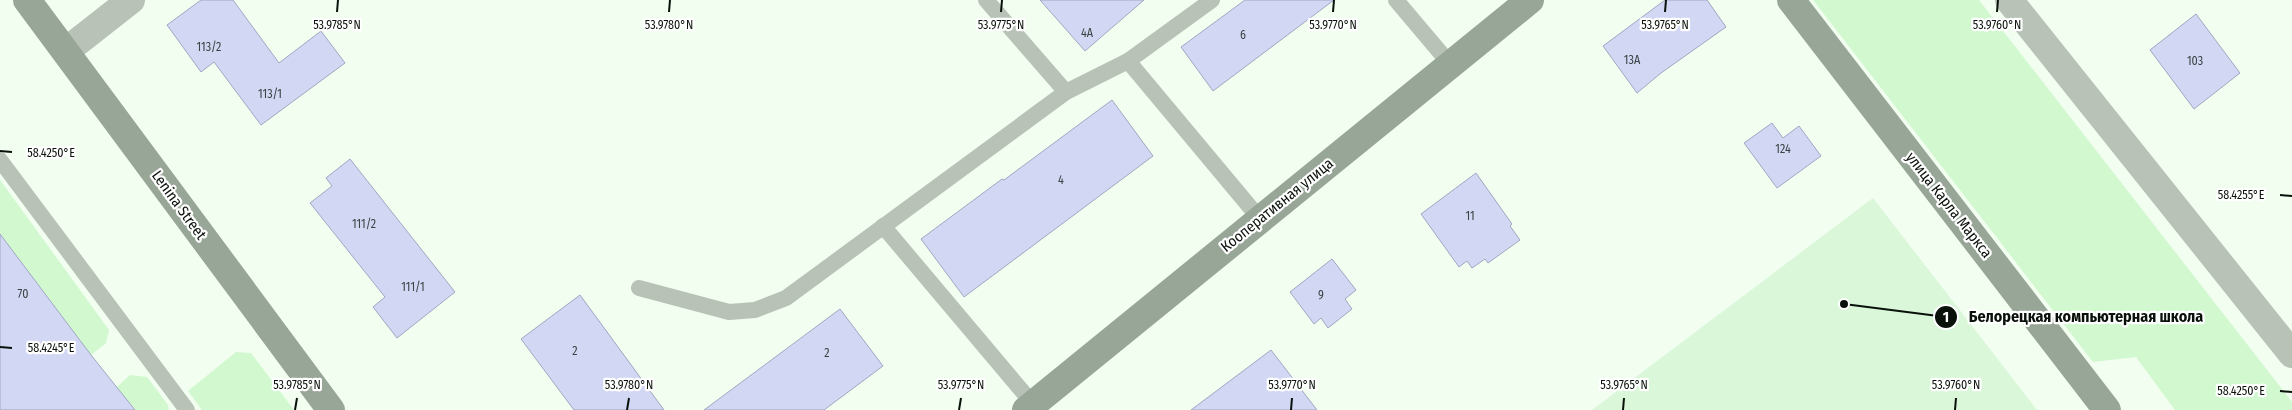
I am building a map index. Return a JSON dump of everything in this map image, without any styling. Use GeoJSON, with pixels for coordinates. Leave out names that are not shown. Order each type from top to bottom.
{"type":"FeatureCollection","features":[{"type":"Feature","properties":{"kind":"street","name":"Lenina Street"},"geometry":{"type":"LineString","coordinates":[[27,0],[331,410]]}},
{"type":"Feature","properties":{"kind":"street"},"geometry":{"type":"LineString","coordinates":[[66,51],[131,0]]}},
{"type":"Feature","properties":{"kind":"street","name":"Кооперативная улица"},"geometry":{"type":"LineString","coordinates":[[1029,407],[1530,0]]}},
{"type":"Feature","properties":{"kind":"street","name":"улица Карла Маркса"},"geometry":{"type":"LineString","coordinates":[[1791,0],[2107,410]]}},
{"type":"Feature","properties":{"kind":"street"},"geometry":{"type":"LineString","coordinates":[[2009,0],[2292,354]]}},
{"type":"Feature","properties":{"kind":"lane"},"geometry":{"type":"LineString","coordinates":[[986,0],[1066,92]]}},
{"type":"Feature","properties":{"kind":"lane"},"geometry":{"type":"LineString","coordinates":[[639,288],[729,312],[755,310],[786,298],[1066,92],[1128,62],[1212,0]]}},
{"type":"Feature","properties":{"kind":"lane"},"geometry":{"type":"LineString","coordinates":[[1396,0],[1450,64]]}},
{"type":"Feature","properties":{"kind":"lane"},"geometry":{"type":"LineString","coordinates":[[1128,62],[1260,219]]}},
{"type":"Feature","properties":{"kind":"lane"},"geometry":{"type":"LineString","coordinates":[[0,160],[187,410]]}},
{"type":"Feature","properties":{"kind":"lane"},"geometry":{"type":"LineString","coordinates":[[883,226],[1029,407]]}},
{"type":"Feature","properties":{"kind":"shaded area"},"geometry":{"type":"Polygon","coordinates":[[[1813,0],[1979,0],[2292,402],[2292,410],[2175,410],[2136,357],[2093,362],[1813,0]]]}},
{"type":"Feature","properties":{"kind":"shaded area"},"geometry":{"type":"Polygon","coordinates":[[[0,180],[109,330],[106,343],[91,355],[117,387],[130,375],[147,377],[168,405],[169,410],[0,410],[0,180]]]}},
{"type":"Feature","properties":{"kind":"shaded area"},"geometry":{"type":"Polygon","coordinates":[[[1873,198],[2037,410],[1592,410],[1873,198]]]}},
{"type":"Feature","properties":{"kind":"shaded area"},"geometry":{"type":"Polygon","coordinates":[[[236,352],[251,353],[294,410],[202,410],[188,391],[236,352]]]}},
{"type":"Feature","properties":{"kind":"building"},"geometry":{"type":"Polygon","coordinates":[[[201,0],[233,0],[279,63],[321,31],[345,63],[261,125],[214,62],[201,72],[167,25],[201,0]]]}},
{"type":"Feature","properties":{"kind":"building"},"geometry":{"type":"Polygon","coordinates":[[[1040,0],[1144,0],[1085,51],[1040,0]]]}},
{"type":"Feature","properties":{"kind":"building"},"geometry":{"type":"Polygon","coordinates":[[[1245,0],[1334,0],[1213,91],[1181,47],[1245,0]]]}},
{"type":"Feature","properties":{"kind":"building"},"geometry":{"type":"Polygon","coordinates":[[[1665,0],[1707,0],[1726,27],[1661,73],[1637,93],[1603,46],[1665,0]]]}},
{"type":"Feature","properties":{"kind":"building"},"geometry":{"type":"Polygon","coordinates":[[[2196,14],[2240,73],[2194,109],[2150,50],[2196,14]]]}},
{"type":"Feature","properties":{"kind":"building"},"geometry":{"type":"Polygon","coordinates":[[[1112,100],[1153,156],[964,297],[921,239],[1112,100]]]}},
{"type":"Feature","properties":{"kind":"building"},"geometry":{"type":"Polygon","coordinates":[[[1772,123],[1783,138],[1799,126],[1821,156],[1777,188],[1744,143],[1772,123]]]}},
{"type":"Feature","properties":{"kind":"building"},"geometry":{"type":"Polygon","coordinates":[[[350,159],[455,292],[397,338],[373,307],[385,297],[310,203],[332,186],[326,178],[350,159]]]}},
{"type":"Feature","properties":{"kind":"building"},"geometry":{"type":"Polygon","coordinates":[[[1476,173],[1512,224],[1510,226],[1520,240],[1488,263],[1485,259],[1472,268],[1467,261],[1459,267],[1421,214],[1476,173]]]}},
{"type":"Feature","properties":{"kind":"building"},"geometry":{"type":"Polygon","coordinates":[[[0,234],[91,355],[135,410],[0,410],[0,234]]]}},
{"type":"Feature","properties":{"kind":"building"},"geometry":{"type":"Polygon","coordinates":[[[1332,259],[1356,290],[1345,299],[1352,309],[1328,328],[1321,318],[1314,324],[1290,292],[1332,259]]]}},
{"type":"Feature","properties":{"kind":"building"},"geometry":{"type":"Polygon","coordinates":[[[580,295],[664,410],[574,410],[521,339],[580,295]]]}},
{"type":"Feature","properties":{"kind":"building"},"geometry":{"type":"Polygon","coordinates":[[[840,309],[883,366],[824,410],[704,410],[840,309]]]}},
{"type":"Feature","properties":{"kind":"building"},"geometry":{"type":"Polygon","coordinates":[[[1271,350],[1317,410],[1191,410],[1271,350]]]}},
{"type":"Feature","properties":{"kind":"place","name":"Белорецкая компьютерная школа"},"geometry":{"type":"Point","coordinates":[1844,304]}}]}
